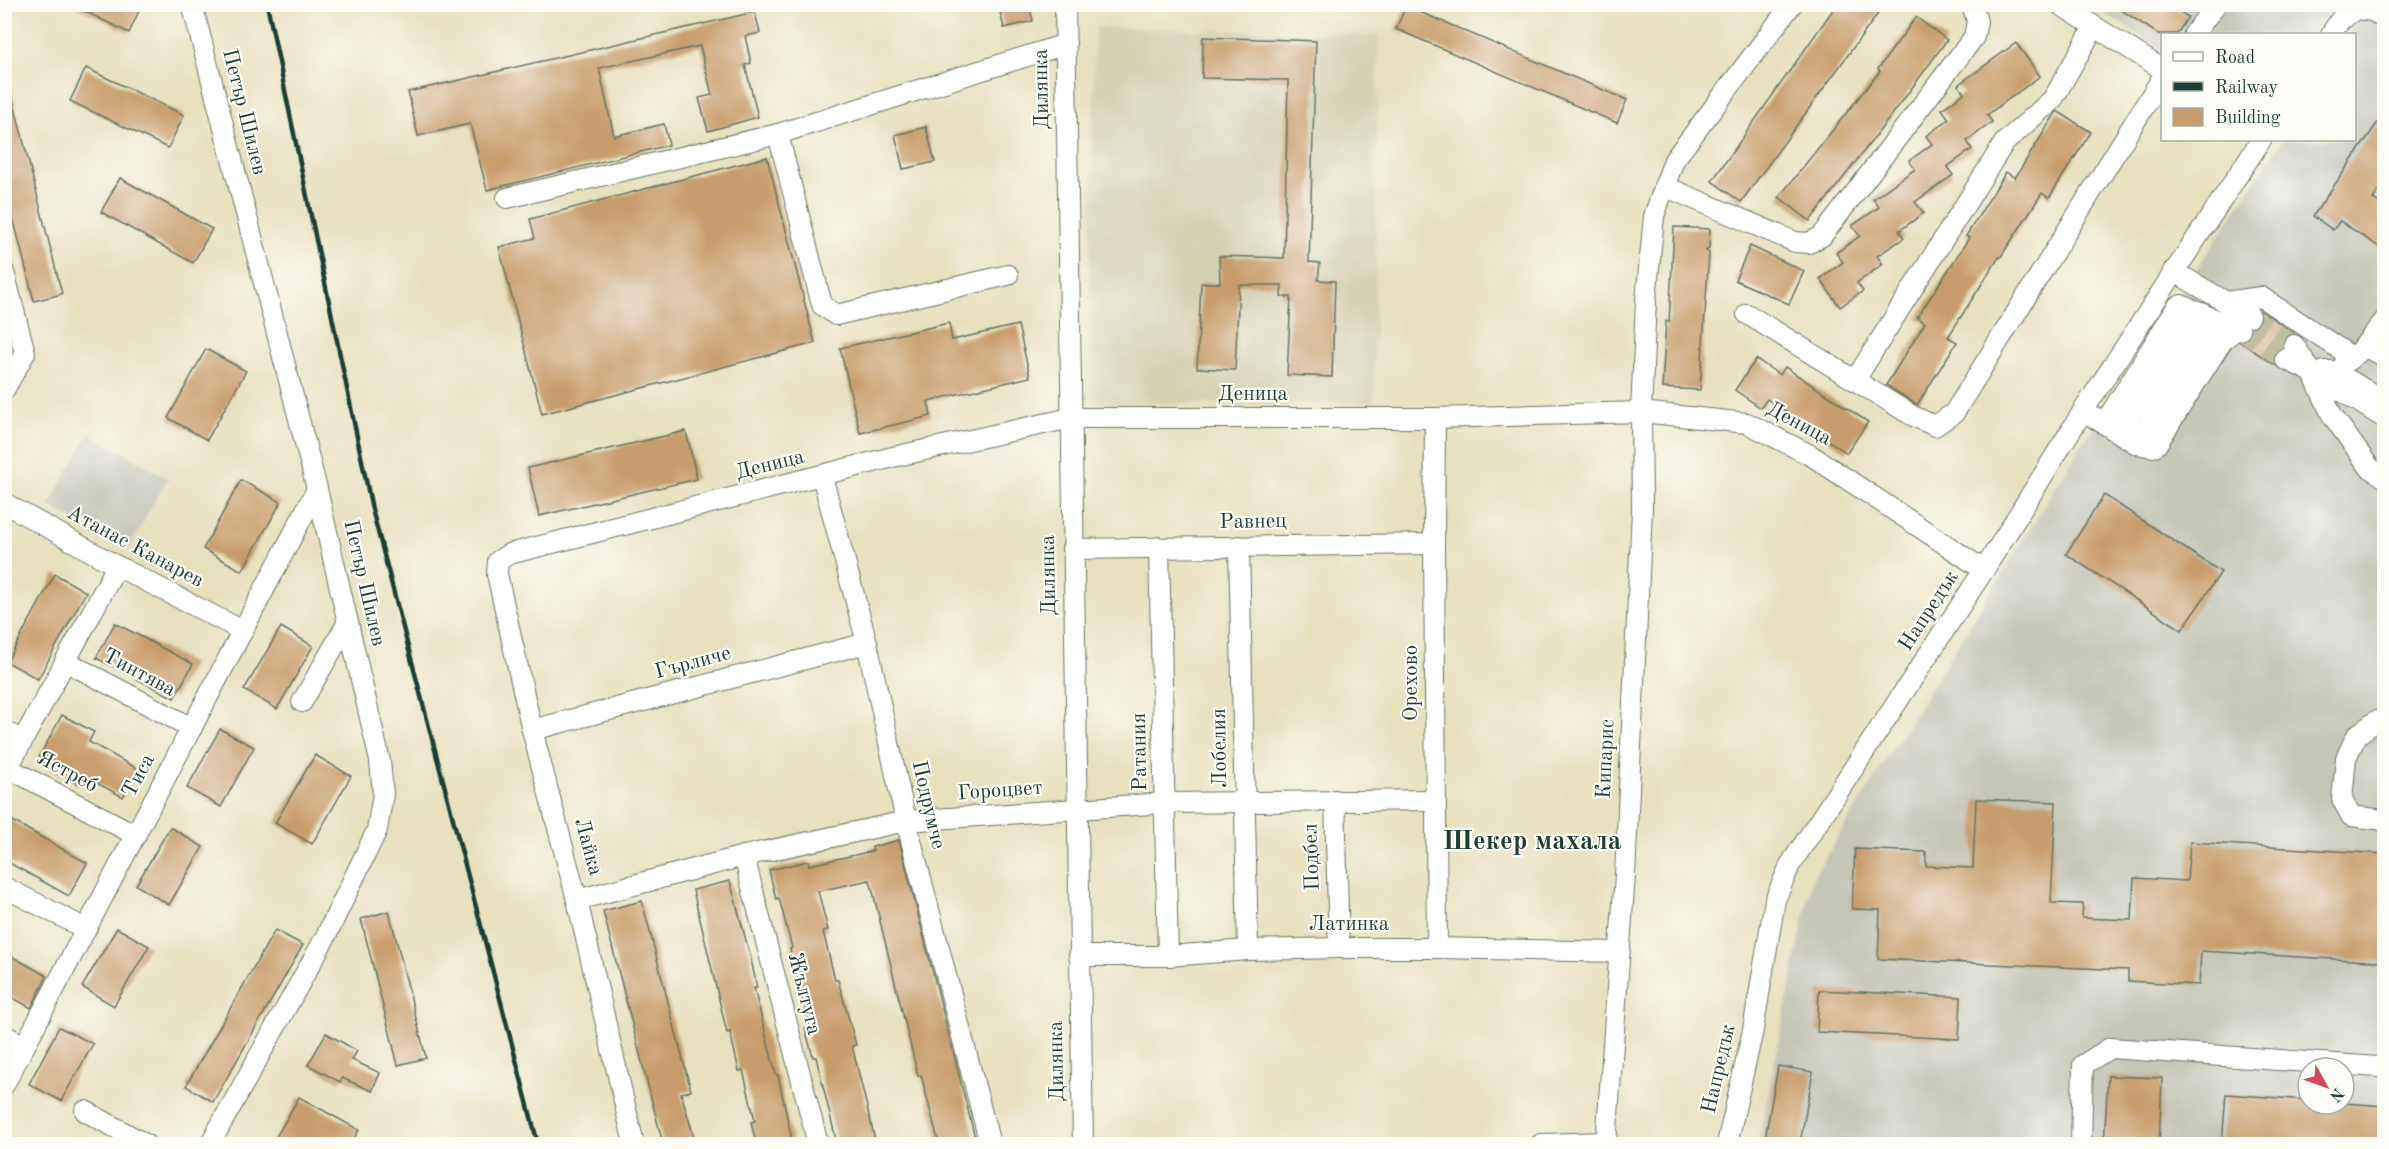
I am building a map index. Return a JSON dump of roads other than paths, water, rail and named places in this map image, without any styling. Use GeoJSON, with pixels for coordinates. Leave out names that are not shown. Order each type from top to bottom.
{"type":"FeatureCollection","features":[{"type":"Feature","properties":{"kind":"street","name":"Петър Шилев"},"geometry":{"type":"LineString","coordinates":[[192,4],[317,489],[381,760],[383,794],[377,830],[325,938],[211,1144]]}},
{"type":"Feature","properties":{"kind":"street","name":"Дилянка"},"geometry":{"type":"LineString","coordinates":[[1065,4],[1083,1144]]}},
{"type":"Feature","properties":{"kind":"street","name":"Кипарис"},"geometry":{"type":"LineString","coordinates":[[1606,1143],[1619,952],[1642,522],[1641,412],[1646,300],[1654,216],[1674,160],[1792,4]]}},
{"type":"Feature","properties":{"kind":"street"},"geometry":{"type":"LineString","coordinates":[[1664,186],[1795,242],[1809,243],[1822,236],[1974,36],[1977,21],[1972,4]]}},
{"type":"Feature","properties":{"kind":"street"},"geometry":{"type":"LineString","coordinates":[[2059,4],[2092,17],[2161,68]]}},
{"type":"Feature","properties":{"kind":"street"},"geometry":{"type":"LineString","coordinates":[[2195,33],[2216,4]]}},
{"type":"Feature","properties":{"kind":"street"},"geometry":{"type":"LineString","coordinates":[[2332,33],[2340,20],[2356,9],[2373,11],[2385,19]]}},
{"type":"Feature","properties":{"kind":"street"},"geometry":{"type":"LineString","coordinates":[[1855,380],[2004,143],[2053,99],[2092,17]]}},
{"type":"Feature","properties":{"kind":"street"},"geometry":{"type":"LineString","coordinates":[[507,198],[778,134],[1066,44]]}},
{"type":"Feature","properties":{"kind":"street"},"geometry":{"type":"LineString","coordinates":[[1747,314],[1913,416],[1935,426],[1954,413],[2161,81]]}},
{"type":"Feature","properties":{"kind":"street"},"geometry":{"type":"LineString","coordinates":[[778,134],[822,305],[836,315],[1008,275]]}},
{"type":"Feature","properties":{"kind":"street","name":"Напредък"},"geometry":{"type":"LineString","coordinates":[[1727,1144],[1753,1030],[1775,900],[1790,864],[1984,570],[2173,271],[2260,141]]}},
{"type":"Feature","properties":{"kind":"street"},"geometry":{"type":"LineString","coordinates":[[2173,271],[2225,302],[2261,297],[2373,339]]}},
{"type":"Feature","properties":{"kind":"street"},"geometry":{"type":"LineString","coordinates":[[4,272],[25,353],[4,390]]}},
{"type":"Feature","properties":{"kind":"street"},"geometry":{"type":"LineString","coordinates":[[2083,411],[2146,447],[2157,444],[2218,346],[2225,302]]}},
{"type":"Feature","properties":{"kind":"street"},"geometry":{"type":"LineString","coordinates":[[2118,432],[2109,416],[2177,307],[2181,305],[2222,320]]}},
{"type":"Feature","properties":{"kind":"street"},"geometry":{"type":"LineString","coordinates":[[2118,432],[2132,430],[2136,426],[2196,330],[2222,320]]}},
{"type":"Feature","properties":{"kind":"street"},"geometry":{"type":"LineString","coordinates":[[2373,339],[2369,349],[2385,356]]}},
{"type":"Feature","properties":{"kind":"street"},"geometry":{"type":"LineString","coordinates":[[2312,372],[2334,370],[2373,339]]}},
{"type":"Feature","properties":{"kind":"street"},"geometry":{"type":"LineString","coordinates":[[2290,352],[2312,372],[2385,418]]}},
{"type":"Feature","properties":{"kind":"street"},"geometry":{"type":"LineString","coordinates":[[2334,370],[2385,401]]}},
{"type":"Feature","properties":{"kind":"street"},"geometry":{"type":"LineString","coordinates":[[2312,372],[2331,415],[2370,468],[2385,477]]}},
{"type":"Feature","properties":{"kind":"street","name":"Деница"},"geometry":{"type":"LineString","coordinates":[[498,561],[509,554],[893,457],[1071,418],[1435,418],[1641,412],[1748,423],[1812,456],[1984,570]]}},
{"type":"Feature","properties":{"kind":"street","name":"Орехово"},"geometry":{"type":"LineString","coordinates":[[1435,418],[1437,948]]}},
{"type":"Feature","properties":{"kind":"street","name":"Подрумче"},"geometry":{"type":"LineString","coordinates":[[822,476],[867,643],[906,821],[990,1144]]}},
{"type":"Feature","properties":{"kind":"street","name":"Тиса"},"geometry":{"type":"LineString","coordinates":[[4,1085],[317,489]]}},
{"type":"Feature","properties":{"kind":"street","name":"Атанас Канарев"},"geometry":{"type":"LineString","coordinates":[[4,503],[117,566],[243,631]]}},
{"type":"Feature","properties":{"kind":"street","name":"Равнец"},"geometry":{"type":"LineString","coordinates":[[1072,549],[1434,544]]}},
{"type":"Feature","properties":{"kind":"street","name":"Лобелия"},"geometry":{"type":"LineString","coordinates":[[1239,546],[1248,950]]}},
{"type":"Feature","properties":{"kind":"street","name":"Ратания"},"geometry":{"type":"LineString","coordinates":[[1159,547],[1168,956]]}},
{"type":"Feature","properties":{"kind":"street","name":"Лайка"},"geometry":{"type":"LineString","coordinates":[[498,561],[497,574],[532,730],[577,900],[634,1144]]}},
{"type":"Feature","properties":{"kind":"street"},"geometry":{"type":"LineString","coordinates":[[6,771],[13,736],[64,661],[117,566]]}},
{"type":"Feature","properties":{"kind":"street"},"geometry":{"type":"LineString","coordinates":[[302,702],[348,622]]}},
{"type":"Feature","properties":{"kind":"street","name":"Гърличе"},"geometry":{"type":"LineString","coordinates":[[532,730],[867,643]]}},
{"type":"Feature","properties":{"kind":"street","name":"Тинтява"},"geometry":{"type":"LineString","coordinates":[[64,661],[192,728]]}},
{"type":"Feature","properties":{"kind":"street"},"geometry":{"type":"LineString","coordinates":[[2385,723],[2376,721],[2357,735],[2346,758],[2342,799],[2351,816],[2385,820]]}},
{"type":"Feature","properties":{"kind":"street","name":"Ястреб"},"geometry":{"type":"LineString","coordinates":[[6,771],[136,835]]}},
{"type":"Feature","properties":{"kind":"street","name":"Гороцвет"},"geometry":{"type":"LineString","coordinates":[[577,900],[744,856],[906,821],[1165,803],[1435,800]]}},
{"type":"Feature","properties":{"kind":"street","name":"Подбел"},"geometry":{"type":"LineString","coordinates":[[1335,801],[1339,948]]}},
{"type":"Feature","properties":{"kind":"street","name":"Жълтуга"},"geometry":{"type":"LineString","coordinates":[[744,856],[818,1144]]}},
{"type":"Feature","properties":{"kind":"street"},"geometry":{"type":"LineString","coordinates":[[4,887],[86,929]]}},
{"type":"Feature","properties":{"kind":"street","name":"Латинка"},"geometry":{"type":"LineString","coordinates":[[1079,956],[1168,956],[1248,950],[1339,948],[1619,952]]}},
{"type":"Feature","properties":{"kind":"street"},"geometry":{"type":"LineString","coordinates":[[4,1035],[25,1046]]}},
{"type":"Feature","properties":{"kind":"street"},"geometry":{"type":"LineString","coordinates":[[2081,1144],[2083,1065],[2110,1048],[2378,1067]]}},
{"type":"Feature","properties":{"kind":"street"},"geometry":{"type":"LineString","coordinates":[[85,1111],[145,1144]]}},
{"type":"Feature","properties":{"kind":"street"},"geometry":{"type":"LineString","coordinates":[[1541,1144],[1606,1143]]}},
{"type":"Feature","properties":{"kind":"tunnel"},"geometry":{"type":"LineString","coordinates":[[2250,316],[2294,345]]}},
{"type":"Feature","properties":{"kind":"tunnel"},"geometry":{"type":"LineString","coordinates":[[2240,330],[2285,359]]}},
{"type":"Feature","properties":{"kind":"railway"},"geometry":{"type":"LineString","coordinates":[[267,4],[372,509],[538,1144]]}},
{"type":"Feature","properties":{"kind":"district","name":"Шекер махала"},"geometry":{"type":"Point","coordinates":[1532,841]}}]}
